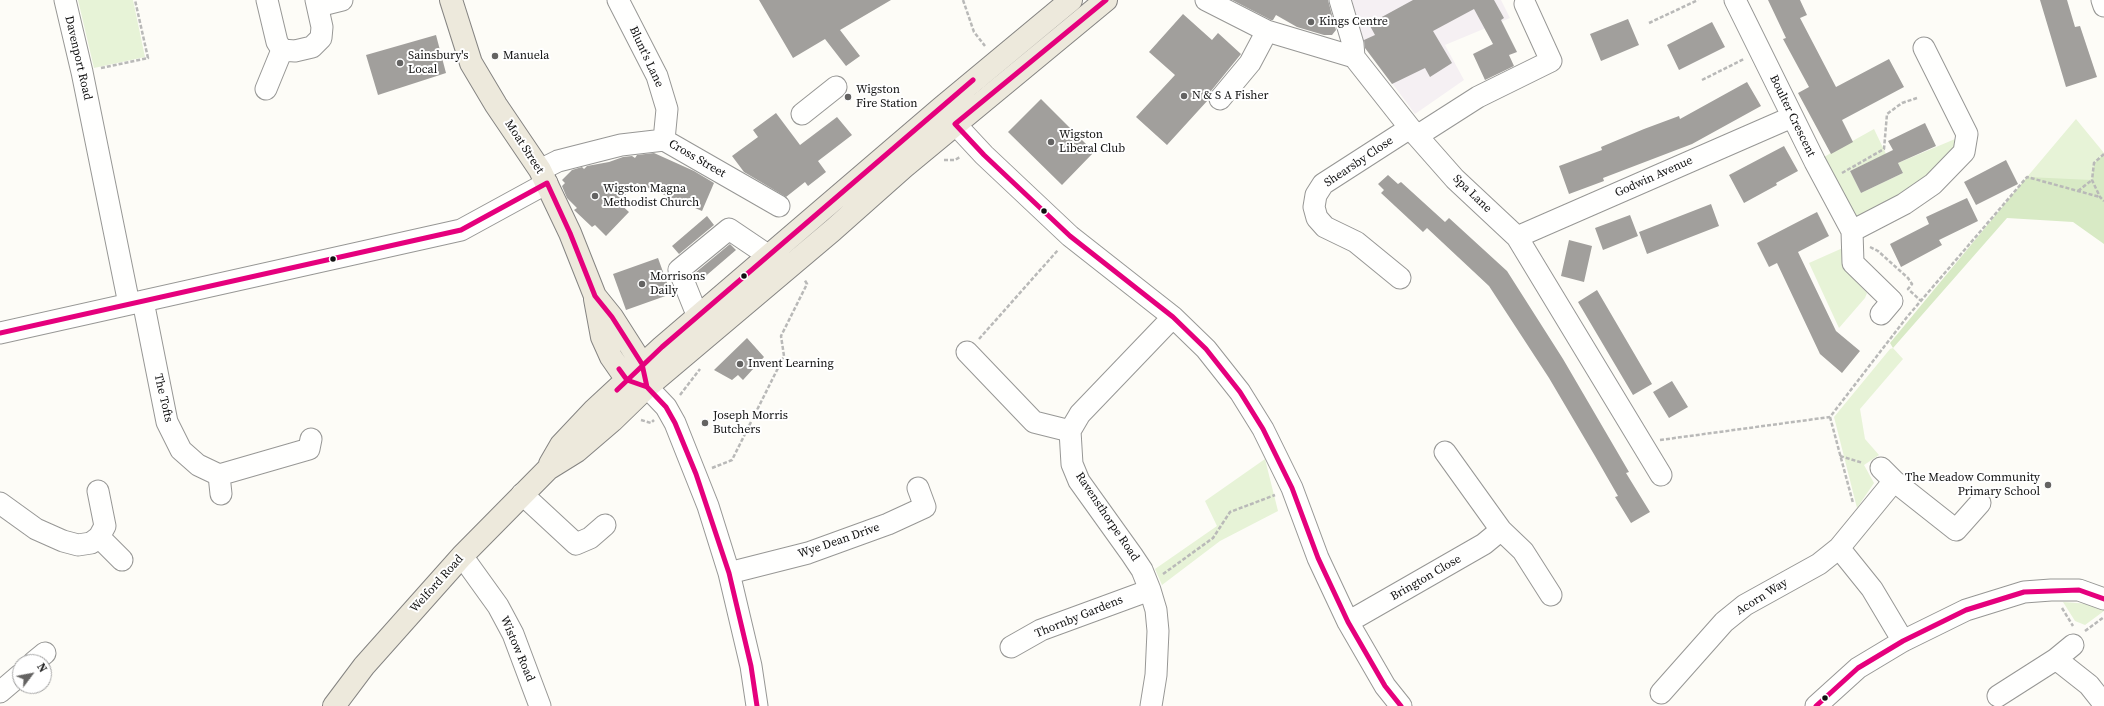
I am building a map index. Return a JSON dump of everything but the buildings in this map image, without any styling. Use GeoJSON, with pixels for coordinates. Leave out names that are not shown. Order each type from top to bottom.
{"type":"FeatureCollection","features":[{"type":"Feature","properties":{"kind":"main road","name":"Moat Street"},"geometry":{"type":"LineString","coordinates":[[451,0],[471,63],[496,105],[543,176],[570,233],[595,296],[602,337],[611,357],[637,383]]}},
{"type":"Feature","properties":{"kind":"main road"},"geometry":{"type":"LineString","coordinates":[[637,383],[701,340],[787,268],[897,159],[941,108],[1070,0]]}},
{"type":"Feature","properties":{"kind":"main road"},"geometry":{"type":"LineString","coordinates":[[637,383],[642,364],[769,256],[897,159],[955,124],[1106,0]]}},
{"type":"Feature","properties":{"kind":"main road","name":"Moat Street"},"geometry":{"type":"LineString","coordinates":[[595,296],[612,317],[642,364]]}},
{"type":"Feature","properties":{"kind":"main road","name":"Welford Road"},"geometry":{"type":"LineString","coordinates":[[548,469],[561,445],[594,410],[612,396],[637,383]]}},
{"type":"Feature","properties":{"kind":"main road","name":"Welford Road"},"geometry":{"type":"LineString","coordinates":[[334,706],[364,666],[462,556],[548,469],[577,450],[612,421],[637,383]]}},
{"type":"Feature","properties":{"kind":"street","name":"Davenport Road"},"geometry":{"type":"LineString","coordinates":[[65,0],[136,303]]}},
{"type":"Feature","properties":{"kind":"street"},"geometry":{"type":"LineString","coordinates":[[267,0],[277,42],[282,50],[295,52],[312,47],[321,38],[322,27],[317,3],[342,0]]}},
{"type":"Feature","properties":{"kind":"street","name":"Blunt's Lane"},"geometry":{"type":"LineString","coordinates":[[618,0],[657,76],[667,109],[664,140]]}},
{"type":"Feature","properties":{"kind":"street"},"geometry":{"type":"LineString","coordinates":[[1206,0],[1267,31],[1354,57],[1353,44],[1340,0]]}},
{"type":"Feature","properties":{"kind":"street","name":"Boulter Crescent"},"geometry":{"type":"LineString","coordinates":[[1735,0],[1852,235],[1853,263],[1892,301],[1881,314]]}},
{"type":"Feature","properties":{"kind":"street"},"geometry":{"type":"LineString","coordinates":[[2102,0],[2104,6]]}},
{"type":"Feature","properties":{"kind":"street"},"geometry":{"type":"LineString","coordinates":[[1413,132],[1478,97],[1551,61],[1524,4]]}},
{"type":"Feature","properties":{"kind":"street"},"geometry":{"type":"LineString","coordinates":[[1220,99],[1250,63],[1267,31]]}},
{"type":"Feature","properties":{"kind":"street"},"geometry":{"type":"LineString","coordinates":[[266,89],[282,50]]}},
{"type":"Feature","properties":{"kind":"street"},"geometry":{"type":"LineString","coordinates":[[1852,235],[1910,200],[1933,184],[1964,152],[1967,134],[1933,53]]}},
{"type":"Feature","properties":{"kind":"street","name":"Spa Lane"},"geometry":{"type":"LineString","coordinates":[[1354,57],[1413,132],[1456,179],[1517,237],[1661,475]]}},
{"type":"Feature","properties":{"kind":"street"},"geometry":{"type":"LineString","coordinates":[[802,114],[836,87]]}},
{"type":"Feature","properties":{"kind":"street"},"geometry":{"type":"LineString","coordinates":[[941,108],[984,155],[1070,236],[1173,317],[1206,349],[1240,392],[1263,428],[1292,488],[1318,558],[1348,622],[1385,686],[1401,706]]}},
{"type":"Feature","properties":{"kind":"street","name":"Godwin Avenue"},"geometry":{"type":"LineString","coordinates":[[1517,237],[1792,117]]}},
{"type":"Feature","properties":{"kind":"street","name":"Shearsby Close"},"geometry":{"type":"LineString","coordinates":[[1400,278],[1356,242],[1325,227],[1317,218],[1314,207],[1316,195],[1323,184],[1413,132]]}},
{"type":"Feature","properties":{"kind":"street","name":"Cross Street"},"geometry":{"type":"LineString","coordinates":[[0,333],[461,230],[543,176],[558,161],[621,144],[664,140],[779,206]]}},
{"type":"Feature","properties":{"kind":"street"},"geometry":{"type":"LineString","coordinates":[[698,317],[679,270],[729,229],[787,268]]}},
{"type":"Feature","properties":{"kind":"street","name":"The Tofts"},"geometry":{"type":"LineString","coordinates":[[136,303],[167,422],[181,450],[220,485],[240,469],[309,450],[311,438]]}},
{"type":"Feature","properties":{"kind":"street"},"geometry":{"type":"LineString","coordinates":[[967,352],[1034,422],[1070,431],[1080,414],[1173,317]]}},
{"type":"Feature","properties":{"kind":"street"},"geometry":{"type":"LineString","coordinates":[[637,383],[666,407],[675,423],[708,506],[729,573],[751,666],[757,706]]}},
{"type":"Feature","properties":{"kind":"street","name":"Ravensthorpe Road"},"geometry":{"type":"LineString","coordinates":[[1070,431],[1072,464],[1079,480],[1142,570],[1156,610],[1158,631],[1156,675],[1151,706]]}},
{"type":"Feature","properties":{"kind":"street"},"geometry":{"type":"LineString","coordinates":[[1445,452],[1501,530],[1523,551],[1551,595]]}},
{"type":"Feature","properties":{"kind":"street"},"geometry":{"type":"LineString","coordinates":[[1887,475],[1956,530],[1980,503]]}},
{"type":"Feature","properties":{"kind":"street","name":"Acorn Way"},"geometry":{"type":"LineString","coordinates":[[1662,693],[1724,622],[1745,605],[1819,564],[1839,548],[1858,523],[1887,475]]}},
{"type":"Feature","properties":{"kind":"street","name":"Wye Dean Drive"},"geometry":{"type":"LineString","coordinates":[[729,573],[808,553],[888,524],[925,507],[918,488]]}},
{"type":"Feature","properties":{"kind":"street"},"geometry":{"type":"LineString","coordinates":[[0,503],[36,529],[63,542],[78,544],[91,543],[99,537],[105,526],[98,491]]}},
{"type":"Feature","properties":{"kind":"street"},"geometry":{"type":"LineString","coordinates":[[522,494],[576,544],[590,538],[605,525]]}},
{"type":"Feature","properties":{"kind":"street","name":"Brington Close"},"geometry":{"type":"LineString","coordinates":[[1348,622],[1478,548],[1501,530]]}},
{"type":"Feature","properties":{"kind":"street"},"geometry":{"type":"LineString","coordinates":[[99,537],[122,560]]}},
{"type":"Feature","properties":{"kind":"street"},"geometry":{"type":"LineString","coordinates":[[1839,548],[1872,589],[1903,641]]}},
{"type":"Feature","properties":{"kind":"street","name":"Wistow Road"},"geometry":{"type":"LineString","coordinates":[[462,556],[498,606],[513,634],[540,706]]}},
{"type":"Feature","properties":{"kind":"street","name":"Thornby Gardens"},"geometry":{"type":"LineString","coordinates":[[1011,647],[1041,630],[1150,590]]}},
{"type":"Feature","properties":{"kind":"street"},"geometry":{"type":"LineString","coordinates":[[1822,704],[1858,668],[1903,641],[1966,610],[2024,592],[2079,590],[2104,599]]}},
{"type":"Feature","properties":{"kind":"street"},"geometry":{"type":"LineString","coordinates":[[1998,696],[2056,659],[2076,641]]}},
{"type":"Feature","properties":{"kind":"street"},"geometry":{"type":"LineString","coordinates":[[2056,659],[2089,685],[2104,704]]}},
{"type":"Feature","properties":{"kind":"street"},"geometry":{"type":"LineString","coordinates":[[0,692],[12,682]]}},
{"type":"Feature","properties":{"kind":"path"},"geometry":{"type":"LineString","coordinates":[[82,72],[148,58],[135,0]]}},
{"type":"Feature","properties":{"kind":"path"},"geometry":{"type":"LineString","coordinates":[[964,0],[974,32],[998,60]]}},
{"type":"Feature","properties":{"kind":"path"},"geometry":{"type":"LineString","coordinates":[[1649,23],[1698,0]]}},
{"type":"Feature","properties":{"kind":"path"},"geometry":{"type":"LineString","coordinates":[[1702,80],[1761,51]]}},
{"type":"Feature","properties":{"kind":"path"},"geometry":{"type":"LineString","coordinates":[[1826,182],[1884,149],[1887,114],[1902,103],[1917,98]]}},
{"type":"Feature","properties":{"kind":"path"},"geometry":{"type":"LineString","coordinates":[[2104,154],[2094,164],[2092,180],[2100,197],[2104,201]]}},
{"type":"Feature","properties":{"kind":"path"},"geometry":{"type":"LineString","coordinates":[[2077,191],[2092,180]]}},
{"type":"Feature","properties":{"kind":"path"},"geometry":{"type":"LineString","coordinates":[[1852,235],[1878,251],[1911,282],[1908,289],[1920,300]]}},
{"type":"Feature","properties":{"kind":"path"},"geometry":{"type":"LineString","coordinates":[[967,352],[1070,236]]}},
{"type":"Feature","properties":{"kind":"path"},"geometry":{"type":"LineString","coordinates":[[696,474],[732,460],[784,356],[781,336],[807,284],[787,268]]}},
{"type":"Feature","properties":{"kind":"path"},"geometry":{"type":"LineString","coordinates":[[1830,417],[1858,523]]}},
{"type":"Feature","properties":{"kind":"path"},"geometry":{"type":"LineString","coordinates":[[1840,456],[1887,475]]}},
{"type":"Feature","properties":{"kind":"path"},"geometry":{"type":"LineString","coordinates":[[1150,590],[1160,576],[1213,538],[1230,512],[1292,488]]}},
{"type":"Feature","properties":{"kind":"path"},"geometry":{"type":"LineString","coordinates":[[2051,590],[2076,641],[2085,630],[2104,617]]}},
{"type":"Feature","properties":{"kind":"shaded area"},"geometry":{"type":"Polygon","coordinates":[[[1352,0],[1501,0],[1510,18],[1445,45],[1464,80],[1415,114],[1361,41],[1352,0]]]}},
{"type":"Feature","properties":{"kind":"green space"},"geometry":{"type":"Polygon","coordinates":[[[78,0],[133,0],[145,57],[94,68],[78,0]]]}},
{"type":"Feature","properties":{"kind":"green space"},"geometry":{"type":"Polygon","coordinates":[[[2076,119],[2104,153],[2094,163],[2092,180],[2077,191],[2027,177],[2076,119]]]}},
{"type":"Feature","properties":{"kind":"green space"},"geometry":{"type":"Polygon","coordinates":[[[1874,129],[1886,154],[1850,171],[1861,193],[1903,173],[1898,163],[1967,134],[1964,152],[1852,231],[1815,162],[1874,129]]]}},
{"type":"Feature","properties":{"kind":"green space"},"geometry":{"type":"Polygon","coordinates":[[[2104,154],[2104,244],[2073,222],[2007,218],[1893,348],[1890,343],[2027,177],[2092,180],[2094,163],[2104,154]]]}},
{"type":"Feature","properties":{"kind":"green space"},"geometry":{"type":"Polygon","coordinates":[[[1845,247],[1846,271],[1867,293],[1865,298],[1839,328],[1809,263],[1845,247]]]}},
{"type":"Feature","properties":{"kind":"green space"},"geometry":{"type":"Polygon","coordinates":[[[1893,348],[1903,359],[1860,409],[1865,439],[1879,455],[1864,465],[1874,483],[1857,508],[1834,417],[1890,349],[1893,348]]]}},
{"type":"Feature","properties":{"kind":"green space"},"geometry":{"type":"Polygon","coordinates":[[[1265,459],[1278,511],[1220,541],[1162,585],[1155,569],[1217,526],[1205,501],[1265,459]]]}},
{"type":"Feature","properties":{"kind":"green space"},"geometry":{"type":"Polygon","coordinates":[[[2063,602],[2090,604],[2104,608],[2104,611],[2085,625],[2075,621],[2063,602]]]}},
{"type":"Feature","properties":{"kind":"transit line"},"geometry":{"type":"LineString","coordinates":[[1106,0],[955,124],[984,155],[1070,236],[1173,317],[1206,349],[1240,392],[1263,429],[1292,488],[1318,558],[1348,622],[1385,686],[1401,706]]}},
{"type":"Feature","properties":{"kind":"transit line"},"geometry":{"type":"LineString","coordinates":[[617,390],[662,347],[973,80]]}},
{"type":"Feature","properties":{"kind":"transit line"},"geometry":{"type":"LineString","coordinates":[[0,333],[461,230],[547,183],[570,233],[595,296],[612,317],[642,364],[647,387]]}},
{"type":"Feature","properties":{"kind":"transit line"},"geometry":{"type":"LineString","coordinates":[[619,369],[627,380],[647,387],[666,407],[675,423],[696,474],[729,573],[751,666],[757,706]]}},
{"type":"Feature","properties":{"kind":"transit line"},"geometry":{"type":"LineString","coordinates":[[1816,706],[1858,668],[1903,641],[1966,610],[2024,592],[2079,590],[2104,599]]}},
{"type":"Feature","properties":{"kind":"place","name":"Kings Centre"},"geometry":{"type":"Point","coordinates":[1311,22]}},
{"type":"Feature","properties":{"kind":"place","name":"Manuela"},"geometry":{"type":"Point","coordinates":[495,56]}},
{"type":"Feature","properties":{"kind":"place","name":"Sainsbury's Local"},"geometry":{"type":"Point","coordinates":[400,63]}},
{"type":"Feature","properties":{"kind":"place","name":"N & S A Fisher"},"geometry":{"type":"Point","coordinates":[1184,96]}},
{"type":"Feature","properties":{"kind":"place","name":"Wigston Fire Station"},"geometry":{"type":"Point","coordinates":[848,97]}},
{"type":"Feature","properties":{"kind":"place","name":"Wigston Liberal Club"},"geometry":{"type":"Point","coordinates":[1051,142]}},
{"type":"Feature","properties":{"kind":"place","name":"Wigston Magna Methodist Church"},"geometry":{"type":"Point","coordinates":[595,196]}},
{"type":"Feature","properties":{"kind":"place","name":"Morrisons Daily"},"geometry":{"type":"Point","coordinates":[642,284]}},
{"type":"Feature","properties":{"kind":"place","name":"Invent Learning"},"geometry":{"type":"Point","coordinates":[740,364]}},
{"type":"Feature","properties":{"kind":"place","name":"Joseph Morris Butchers"},"geometry":{"type":"Point","coordinates":[705,423]}},
{"type":"Feature","properties":{"kind":"place","name":"The Meadow Community Primary School"},"geometry":{"type":"Point","coordinates":[2048,485]}}]}
